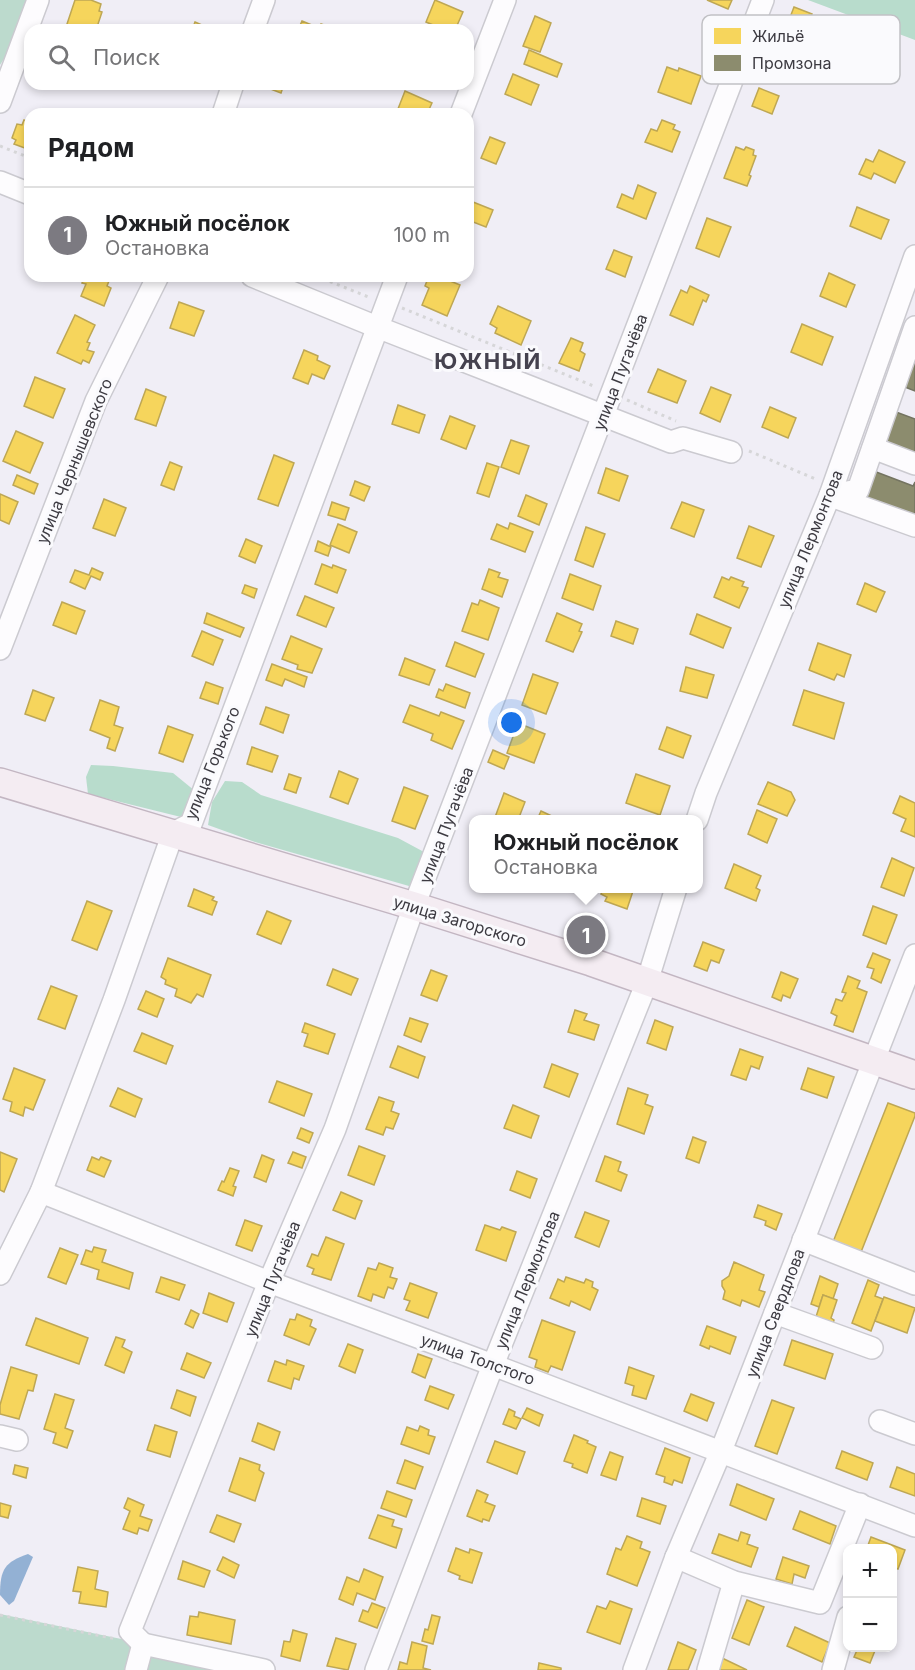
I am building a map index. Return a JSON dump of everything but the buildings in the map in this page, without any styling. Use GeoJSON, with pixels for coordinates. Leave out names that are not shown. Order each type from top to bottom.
{"type":"FeatureCollection","features":[{"type":"Feature","properties":{"kind":"main road","name":"улица Загорского"},"geometry":{"type":"LineString","coordinates":[[0,782],[414,906],[647,982],[915,1075]]}},
{"type":"Feature","properties":{"kind":"street"},"geometry":{"type":"LineString","coordinates":[[29,24],[38,0]]}},
{"type":"Feature","properties":{"kind":"street"},"geometry":{"type":"LineString","coordinates":[[255,24],[264,0]]}},
{"type":"Feature","properties":{"kind":"street"},"geometry":{"type":"LineString","coordinates":[[474,80],[505,0]]}},
{"type":"Feature","properties":{"kind":"street","name":"улица Пугачёва"},"geometry":{"type":"LineString","coordinates":[[757,15],[763,0]]}},
{"type":"Feature","properties":{"kind":"street"},"geometry":{"type":"LineString","coordinates":[[0,102],[24,38]]}},
{"type":"Feature","properties":{"kind":"street","name":"улица Пугачёва"},"geometry":{"type":"LineString","coordinates":[[142,1644],[130,1631],[269,1282],[335,1129],[414,906],[730,84]]}},
{"type":"Feature","properties":{"kind":"street"},"geometry":{"type":"LineString","coordinates":[[225,108],[231,90]]}},
{"type":"Feature","properties":{"kind":"street"},"geometry":{"type":"LineString","coordinates":[[463,108],[470,90]]}},
{"type":"Feature","properties":{"kind":"street"},"geometry":{"type":"LineString","coordinates":[[0,182],[24,192]]}},
{"type":"Feature","properties":{"kind":"street","name":"улица Лермонтова"},"geometry":{"type":"LineString","coordinates":[[698,815],[830,495],[915,256]]}},
{"type":"Feature","properties":{"kind":"street","name":"улица Чернышевского"},"geometry":{"type":"LineString","coordinates":[[0,649],[96,401],[155,282]]}},
{"type":"Feature","properties":{"kind":"street"},"geometry":{"type":"LineString","coordinates":[[267,282],[670,441],[683,438],[731,452]]}},
{"type":"Feature","properties":{"kind":"street","name":"улица Горького"},"geometry":{"type":"LineString","coordinates":[[0,1274],[40,1192],[114,1000],[173,833],[191,824],[395,282]]}},
{"type":"Feature","properties":{"kind":"street"},"geometry":{"type":"LineString","coordinates":[[830,495],[858,490],[915,327]]}},
{"type":"Feature","properties":{"kind":"street"},"geometry":{"type":"LineString","coordinates":[[873,448],[915,464]]}},
{"type":"Feature","properties":{"kind":"street"},"geometry":{"type":"LineString","coordinates":[[830,495],[915,526]]}},
{"type":"Feature","properties":{"kind":"street","name":"улица Лермонтова"},"geometry":{"type":"LineString","coordinates":[[376,1670],[493,1365],[647,982],[674,893]]}},
{"type":"Feature","properties":{"kind":"street","name":"улица Свердлова"},"geometry":{"type":"LineString","coordinates":[[634,1670],[676,1557],[721,1451],[915,955]]}},
{"type":"Feature","properties":{"kind":"street","name":"улица Толстого"},"geometry":{"type":"LineString","coordinates":[[40,1192],[269,1282],[915,1526]]}},
{"type":"Feature","properties":{"kind":"street"},"geometry":{"type":"LineString","coordinates":[[803,1240],[915,1284]]}},
{"type":"Feature","properties":{"kind":"street"},"geometry":{"type":"LineString","coordinates":[[775,1313],[872,1348]]}},
{"type":"Feature","properties":{"kind":"street"},"geometry":{"type":"LineString","coordinates":[[880,1421],[915,1434]]}},
{"type":"Feature","properties":{"kind":"street"},"geometry":{"type":"LineString","coordinates":[[820,1603],[860,1504]]}},
{"type":"Feature","properties":{"kind":"street"},"geometry":{"type":"LineString","coordinates":[[676,1557],[734,1582],[820,1603],[843,1611]]}},
{"type":"Feature","properties":{"kind":"street"},"geometry":{"type":"LineString","coordinates":[[708,1670],[734,1582]]}},
{"type":"Feature","properties":{"kind":"street"},"geometry":{"type":"LineString","coordinates":[[834,1670],[843,1636]]}},
{"type":"Feature","properties":{"kind":"street"},"geometry":{"type":"LineString","coordinates":[[135,1670],[142,1644],[264,1670]]}},
{"type":"Feature","properties":{"kind":"path"},"geometry":{"type":"LineString","coordinates":[[0,146],[24,156]]}},
{"type":"Feature","properties":{"kind":"path"},"geometry":{"type":"LineString","coordinates":[[332,282],[612,394]]}},
{"type":"Feature","properties":{"kind":"path"},"geometry":{"type":"LineString","coordinates":[[0,1615],[142,1644]]}},
{"type":"Feature","properties":{"kind":"green space"},"geometry":{"type":"Polygon","coordinates":[[[0,0],[42,0],[26,24],[24,24],[24,28],[0,65],[0,0]]]}},
{"type":"Feature","properties":{"kind":"green space"},"geometry":{"type":"Polygon","coordinates":[[[808,0],[915,0],[915,40],[900,34],[900,15],[848,15],[808,0]]]}},
{"type":"Feature","properties":{"kind":"green space"},"geometry":{"type":"Polygon","coordinates":[[[91,765],[173,773],[195,791],[185,818],[88,794],[86,777],[91,765]]]}},
{"type":"Feature","properties":{"kind":"green space"},"geometry":{"type":"Polygon","coordinates":[[[225,781],[242,782],[261,795],[398,838],[424,852],[418,875],[409,886],[255,842],[208,825],[212,802],[225,781]]]}},
{"type":"Feature","properties":{"kind":"green space"},"geometry":{"type":"Polygon","coordinates":[[[0,1614],[272,1670],[0,1670],[0,1614]]]}},
{"type":"Feature","properties":{"kind":"water"},"geometry":{"type":"Polygon","coordinates":[[[28,1554],[33,1557],[14,1601],[9,1605],[0,1595],[3,1573],[14,1560],[28,1554]]]}},
{"type":"Feature","properties":{"kind":"place","name":"Южный посёлок"},"geometry":{"type":"Point","coordinates":[586,935]}},
{"type":"Feature","properties":{"kind":"district","name":"ЮЖНЫЙ"},"geometry":{"type":"Point","coordinates":[488,361]}}]}
